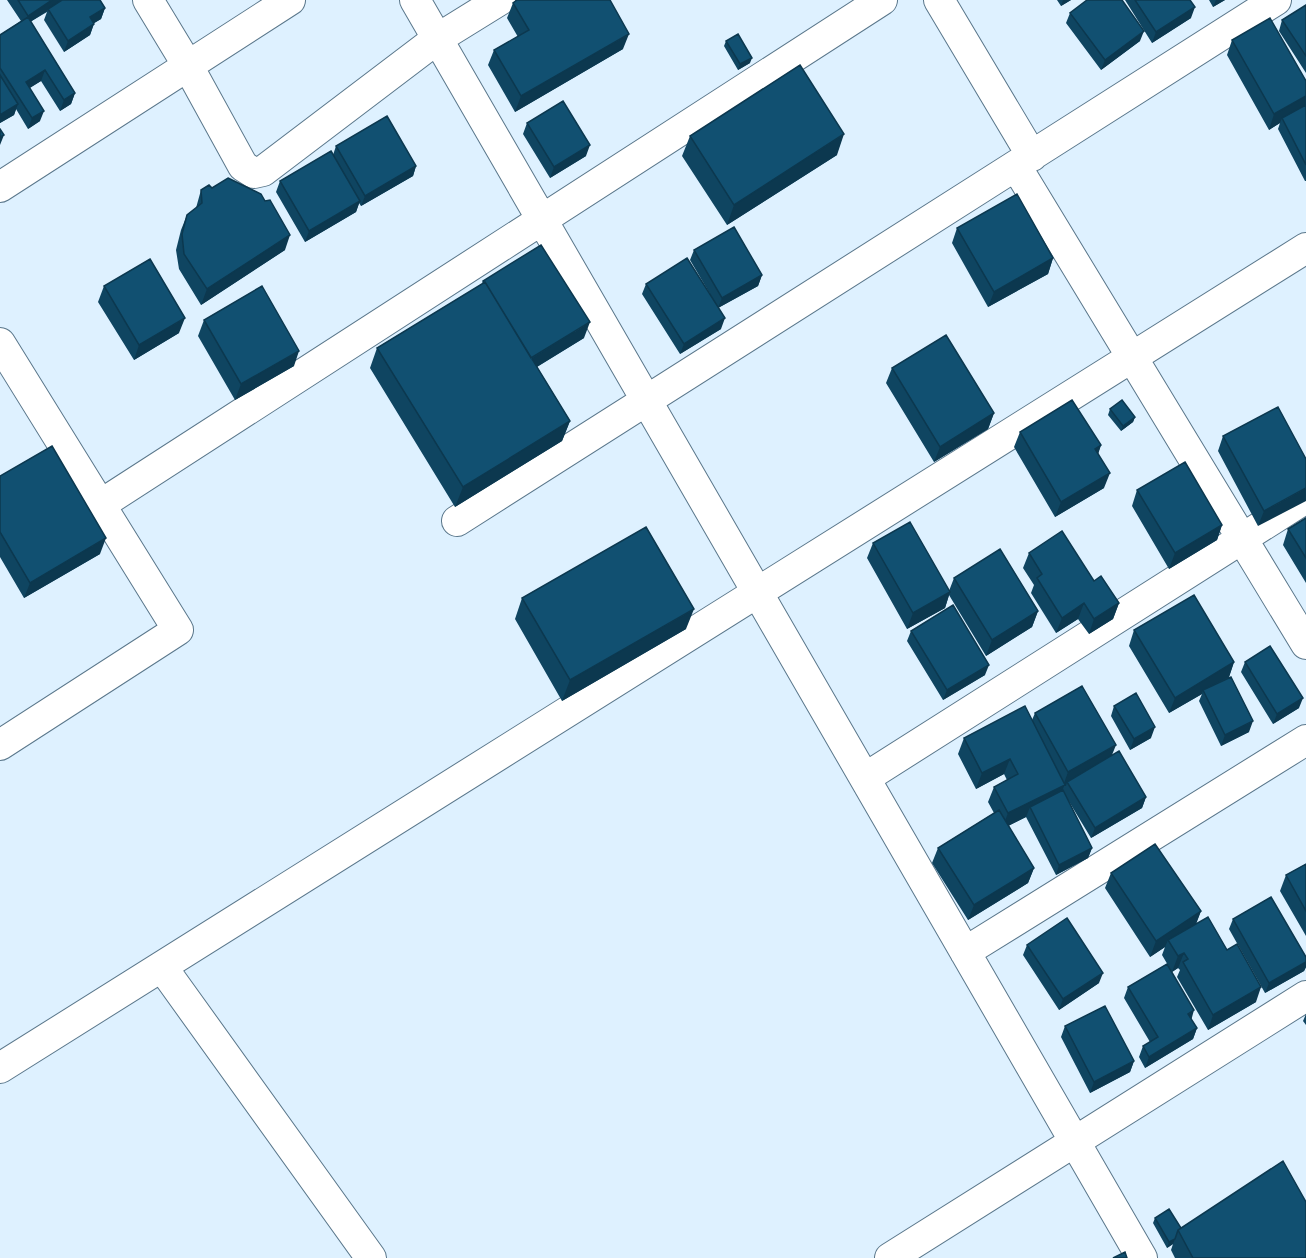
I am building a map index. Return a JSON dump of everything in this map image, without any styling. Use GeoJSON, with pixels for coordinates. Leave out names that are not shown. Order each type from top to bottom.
{"type":"FeatureCollection","features":[{"type":"Feature","properties":{"kind":"street"},"geometry":{"type":"LineString","coordinates":[[148,0],[188,66],[243,166],[254,173],[263,171],[437,39],[500,0]]}},
{"type":"Feature","properties":{"kind":"street"},"geometry":{"type":"LineString","coordinates":[[0,187],[290,0]]}},
{"type":"Feature","properties":{"kind":"street"},"geometry":{"type":"LineString","coordinates":[[415,0],[1142,1258]]}},
{"type":"Feature","properties":{"kind":"street"},"geometry":{"type":"LineString","coordinates":[[100,505],[882,0]]}},
{"type":"Feature","properties":{"kind":"street"},"geometry":{"type":"LineString","coordinates":[[939,0],[1132,357],[1306,644]]}},
{"type":"Feature","properties":{"kind":"street"},"geometry":{"type":"LineString","coordinates":[[457,521],[1276,0]]}},
{"type":"Feature","properties":{"kind":"street"},"geometry":{"type":"LineString","coordinates":[[0,1068],[1306,248]]}},
{"type":"Feature","properties":{"kind":"street"},"geometry":{"type":"LineString","coordinates":[[0,343],[178,630],[0,745]]}},
{"type":"Feature","properties":{"kind":"street"},"geometry":{"type":"LineString","coordinates":[[865,778],[1306,498]]}},
{"type":"Feature","properties":{"kind":"street"},"geometry":{"type":"LineString","coordinates":[[965,952],[1306,740]]}},
{"type":"Feature","properties":{"kind":"street"},"geometry":{"type":"LineString","coordinates":[[162,967],[371,1258]]}},
{"type":"Feature","properties":{"kind":"street"},"geometry":{"type":"LineString","coordinates":[[890,1258],[1306,996]]}},
{"type":"Feature","properties":{"kind":"building"},"geometry":{"type":"Polygon","coordinates":[[[18,0],[52,0],[28,16],[18,0]]]}},
{"type":"Feature","properties":{"kind":"building"},"geometry":{"type":"Polygon","coordinates":[[[62,0],[100,0],[105,8],[90,17],[94,24],[68,41],[48,9],[62,0]]]}},
{"type":"Feature","properties":{"kind":"building"},"geometry":{"type":"Polygon","coordinates":[[[517,0],[610,0],[629,34],[521,96],[494,50],[529,30],[513,3],[517,0]]]}},
{"type":"Feature","properties":{"kind":"building"},"geometry":{"type":"Polygon","coordinates":[[[1087,0],[1122,0],[1144,31],[1105,60],[1070,13],[1087,0]]]}},
{"type":"Feature","properties":{"kind":"building"},"geometry":{"type":"Polygon","coordinates":[[[1135,0],[1190,0],[1195,7],[1156,32],[1135,0]]]}},
{"type":"Feature","properties":{"kind":"building"},"geometry":{"type":"Polygon","coordinates":[[[1306,5],[1306,56],[1282,20],[1306,5]]]}},
{"type":"Feature","properties":{"kind":"building"},"geometry":{"type":"Polygon","coordinates":[[[28,17],[75,93],[64,100],[45,70],[26,82],[44,111],[32,118],[0,68],[0,35],[28,17]]]}},
{"type":"Feature","properties":{"kind":"building"},"geometry":{"type":"Polygon","coordinates":[[[1270,18],[1306,81],[1306,96],[1274,114],[1232,40],[1270,18]]]}},
{"type":"Feature","properties":{"kind":"building"},"geometry":{"type":"Polygon","coordinates":[[[738,34],[752,58],[740,64],[726,41],[738,34]]]}},
{"type":"Feature","properties":{"kind":"building"},"geometry":{"type":"Polygon","coordinates":[[[800,65],[844,134],[734,205],[690,136],[800,65]]]}},
{"type":"Feature","properties":{"kind":"building"},"geometry":{"type":"Polygon","coordinates":[[[0,75],[18,104],[0,115],[0,75]]]}},
{"type":"Feature","properties":{"kind":"building"},"geometry":{"type":"Polygon","coordinates":[[[563,101],[590,145],[554,167],[527,123],[563,101]]]}},
{"type":"Feature","properties":{"kind":"building"},"geometry":{"type":"Polygon","coordinates":[[[1306,105],[1306,165],[1282,118],[1306,105]]]}},
{"type":"Feature","properties":{"kind":"building"},"geometry":{"type":"Polygon","coordinates":[[[387,116],[416,166],[365,196],[336,146],[387,116]]]}},
{"type":"Feature","properties":{"kind":"building"},"geometry":{"type":"Polygon","coordinates":[[[331,151],[360,201],[309,231],[280,181],[331,151]]]}},
{"type":"Feature","properties":{"kind":"building"},"geometry":{"type":"Polygon","coordinates":[[[228,178],[261,194],[265,201],[270,200],[290,235],[207,289],[184,254],[182,234],[187,215],[202,203],[201,190],[209,185],[212,188],[228,178]]]}},
{"type":"Feature","properties":{"kind":"building"},"geometry":{"type":"Polygon","coordinates":[[[1017,194],[1053,258],[994,292],[957,228],[1017,194]]]}},
{"type":"Feature","properties":{"kind":"building"},"geometry":{"type":"Polygon","coordinates":[[[734,227],[762,275],[722,298],[694,250],[734,227]]]}},
{"type":"Feature","properties":{"kind":"building"},"geometry":{"type":"Polygon","coordinates":[[[541,245],[590,322],[531,358],[483,281],[541,245]]]}},
{"type":"Feature","properties":{"kind":"building"},"geometry":{"type":"Polygon","coordinates":[[[687,258],[725,318],[684,344],[646,284],[687,258]]]}},
{"type":"Feature","properties":{"kind":"building"},"geometry":{"type":"Polygon","coordinates":[[[150,259],[185,318],[139,345],[104,286],[150,259]]]}},
{"type":"Feature","properties":{"kind":"building"},"geometry":{"type":"Polygon","coordinates":[[[485,282],[570,421],[463,487],[377,348],[485,282]]]}},
{"type":"Feature","properties":{"kind":"building"},"geometry":{"type":"Polygon","coordinates":[[[262,286],[299,351],[241,384],[204,320],[262,286]]]}},
{"type":"Feature","properties":{"kind":"building"},"geometry":{"type":"Polygon","coordinates":[[[946,335],[994,413],[940,447],[892,368],[946,335]]]}},
{"type":"Feature","properties":{"kind":"building"},"geometry":{"type":"Polygon","coordinates":[[[1072,400],[1101,445],[1095,449],[1110,473],[1061,502],[1020,432],[1072,400]]]}},
{"type":"Feature","properties":{"kind":"building"},"geometry":{"type":"Polygon","coordinates":[[[1122,400],[1135,417],[1123,426],[1110,409],[1122,400]]]}},
{"type":"Feature","properties":{"kind":"building"},"geometry":{"type":"Polygon","coordinates":[[[1278,407],[1306,459],[1306,488],[1264,511],[1223,436],[1278,407]]]}},
{"type":"Feature","properties":{"kind":"building"},"geometry":{"type":"Polygon","coordinates":[[[52,446],[106,538],[30,583],[0,532],[0,476],[52,446]]]}},
{"type":"Feature","properties":{"kind":"building"},"geometry":{"type":"Polygon","coordinates":[[[1185,462],[1222,525],[1175,553],[1137,490],[1185,462]]]}},
{"type":"Feature","properties":{"kind":"building"},"geometry":{"type":"Polygon","coordinates":[[[1306,518],[1306,558],[1288,529],[1306,518]]]}},
{"type":"Feature","properties":{"kind":"building"},"geometry":{"type":"Polygon","coordinates":[[[910,522],[950,592],[913,613],[873,543],[910,522]]]}},
{"type":"Feature","properties":{"kind":"building"},"geometry":{"type":"Polygon","coordinates":[[[646,527],[694,609],[570,680],[522,598],[646,527]]]}},
{"type":"Feature","properties":{"kind":"building"},"geometry":{"type":"Polygon","coordinates":[[[1062,531],[1094,581],[1101,576],[1119,603],[1094,619],[1084,603],[1062,618],[1037,578],[1042,574],[1029,553],[1062,531]]]}},
{"type":"Feature","properties":{"kind":"building"},"geometry":{"type":"Polygon","coordinates":[[[1000,549],[1038,611],[992,640],[954,578],[1000,549]]]}},
{"type":"Feature","properties":{"kind":"building"},"geometry":{"type":"Polygon","coordinates":[[[1194,595],[1234,662],[1175,698],[1134,630],[1194,595]]]}},
{"type":"Feature","properties":{"kind":"building"},"geometry":{"type":"Polygon","coordinates":[[[953,605],[989,665],[947,690],[911,631],[953,605]]]}},
{"type":"Feature","properties":{"kind":"building"},"geometry":{"type":"Polygon","coordinates":[[[1270,646],[1303,698],[1277,714],[1245,662],[1270,646]]]}},
{"type":"Feature","properties":{"kind":"building"},"geometry":{"type":"Polygon","coordinates":[[[1231,677],[1253,721],[1225,735],[1203,690],[1231,677]]]}},
{"type":"Feature","properties":{"kind":"building"},"geometry":{"type":"Polygon","coordinates":[[[1082,686],[1116,745],[1068,772],[1035,713],[1082,686]]]}},
{"type":"Feature","properties":{"kind":"building"},"geometry":{"type":"Polygon","coordinates":[[[1136,693],[1155,727],[1134,739],[1114,706],[1136,693]]]}},
{"type":"Feature","properties":{"kind":"building"},"geometry":{"type":"Polygon","coordinates":[[[1025,706],[1065,785],[1008,813],[994,787],[1018,774],[1010,759],[982,773],[964,738],[1025,706]]]}},
{"type":"Feature","properties":{"kind":"building"},"geometry":{"type":"Polygon","coordinates":[[[1119,751],[1146,797],[1095,828],[1067,782],[1119,751]]]}},
{"type":"Feature","properties":{"kind":"building"},"geometry":{"type":"Polygon","coordinates":[[[1063,790],[1092,848],[1059,865],[1030,807],[1063,790]]]}},
{"type":"Feature","properties":{"kind":"building"},"geometry":{"type":"Polygon","coordinates":[[[999,810],[1034,868],[974,905],[938,848],[999,810]]]}},
{"type":"Feature","properties":{"kind":"building"},"geometry":{"type":"Polygon","coordinates":[[[1155,844],[1201,911],[1156,941],[1111,873],[1155,844]]]}},
{"type":"Feature","properties":{"kind":"building"},"geometry":{"type":"Polygon","coordinates":[[[1306,864],[1306,911],[1286,875],[1306,864]]]}},
{"type":"Feature","properties":{"kind":"building"},"geometry":{"type":"Polygon","coordinates":[[[1271,897],[1306,957],[1306,962],[1269,983],[1233,919],[1271,897]]]}},
{"type":"Feature","properties":{"kind":"building"},"geometry":{"type":"Polygon","coordinates":[[[1208,917],[1227,950],[1237,944],[1261,987],[1213,1015],[1183,962],[1188,959],[1184,953],[1178,956],[1168,940],[1208,917]]]}},
{"type":"Feature","properties":{"kind":"building"},"geometry":{"type":"Polygon","coordinates":[[[1067,918],[1103,973],[1063,999],[1027,945],[1067,918]]]}},
{"type":"Feature","properties":{"kind":"building"},"geometry":{"type":"Polygon","coordinates":[[[1167,964],[1194,1010],[1188,1014],[1197,1028],[1149,1057],[1143,1046],[1158,1037],[1128,987],[1167,964]]]}},
{"type":"Feature","properties":{"kind":"building"},"geometry":{"type":"Polygon","coordinates":[[[1105,1006],[1134,1061],[1094,1082],[1065,1026],[1105,1006]]]}},
{"type":"Feature","properties":{"kind":"building"},"geometry":{"type":"Polygon","coordinates":[[[1283,1161],[1306,1202],[1306,1258],[1193,1258],[1178,1230],[1283,1161]]]}},
{"type":"Feature","properties":{"kind":"building"},"geometry":{"type":"Polygon","coordinates":[[[1169,1209],[1181,1228],[1175,1239],[1169,1242],[1155,1218],[1169,1209]]]}},
{"type":"Feature","properties":{"kind":"building"},"geometry":{"type":"Polygon","coordinates":[[[1125,1252],[1127,1258],[1113,1258],[1125,1252]]]}}]}
